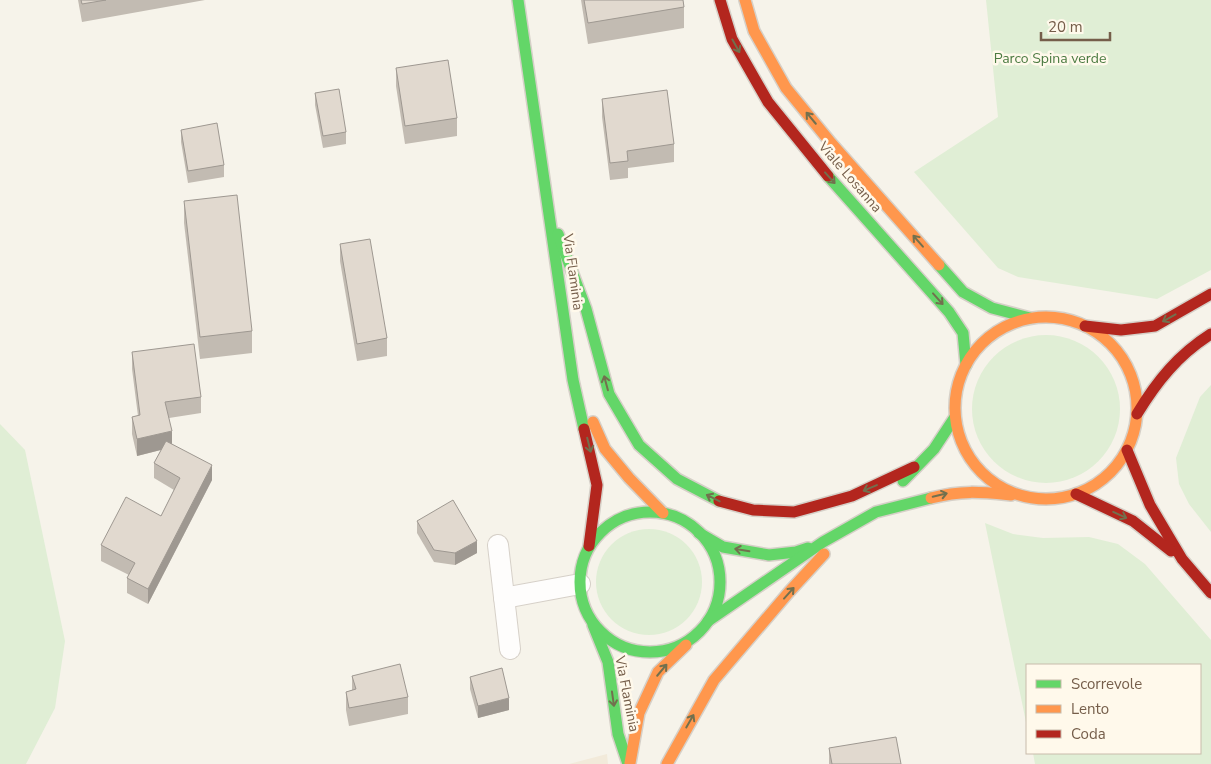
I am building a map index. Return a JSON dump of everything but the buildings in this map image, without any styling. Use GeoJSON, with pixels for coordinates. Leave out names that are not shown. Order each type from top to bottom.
{"type":"FeatureCollection","features":[{"type":"Feature","properties":{"kind":"main road","name":"Via Flaminia"},"geometry":{"type":"LineString","coordinates":[[518,0],[573,380],[597,485],[589,546]]}},
{"type":"Feature","properties":{"kind":"main road","name":"Viale Losanna"},"geometry":{"type":"LineString","coordinates":[[720,0],[732,39],[768,102],[812,158],[949,312],[963,332],[966,365]]}},
{"type":"Feature","properties":{"kind":"main road","name":"Viale Losanna"},"geometry":{"type":"LineString","coordinates":[[745,0],[754,31],[786,88],[963,292],[992,308],[1030,318]]}},
{"type":"Feature","properties":{"kind":"main road"},"geometry":{"type":"LineString","coordinates":[[548,204],[586,309],[609,394],[639,445],[677,479],[723,503],[753,510],[794,512],[852,496],[914,467],[924,460],[955,417]]}},
{"type":"Feature","properties":{"kind":"main road"},"geometry":{"type":"LineString","coordinates":[[1024,496],[995,484],[972,461],[964,448],[955,417],[955,399],[959,381],[975,351],[986,339],[1014,322],[1030,318],[1058,318],[1085,326],[1121,330],[1155,326],[1211,294]]}},
{"type":"Feature","properties":{"kind":"main road"},"geometry":{"type":"LineString","coordinates":[[708,621],[824,542],[876,512],[940,495],[968,491],[1042,499],[1059,498],[1076,494],[1092,487],[1106,477],[1127,450],[1134,432],[1137,414],[1136,396],[1132,379],[1124,362],[1114,348],[1085,326]]}},
{"type":"Feature","properties":{"kind":"main road"},"geometry":{"type":"LineString","coordinates":[[1137,414],[1150,391],[1167,368],[1183,353],[1211,334]]}},
{"type":"Feature","properties":{"kind":"main road"},"geometry":{"type":"LineString","coordinates":[[573,380],[605,449],[663,514]]}},
{"type":"Feature","properties":{"kind":"main road"},"geometry":{"type":"LineString","coordinates":[[1127,450],[1150,504],[1182,560]]}},
{"type":"Feature","properties":{"kind":"main road"},"geometry":{"type":"LineString","coordinates":[[876,512],[914,467]]}},
{"type":"Feature","properties":{"kind":"main road"},"geometry":{"type":"LineString","coordinates":[[1076,494],[1133,521],[1182,560],[1211,593]]}},
{"type":"Feature","properties":{"kind":"main road"},"geometry":{"type":"LineString","coordinates":[[699,533],[708,544],[714,556],[720,582],[714,609],[708,621],[698,633],[674,648],[646,652],[619,644],[597,628],[589,616],[582,594],[581,571],[589,546],[605,528],[616,521],[639,513],[663,514],[688,524],[723,547],[769,555],[796,552],[824,542]]}},
{"type":"Feature","properties":{"kind":"main road"},"geometry":{"type":"LineString","coordinates":[[667,764],[714,680],[789,592],[850,527]]}},
{"type":"Feature","properties":{"kind":"main road","name":"Via Flaminia"},"geometry":{"type":"LineString","coordinates":[[582,594],[608,662],[618,734],[629,764]]}},
{"type":"Feature","properties":{"kind":"main road","name":"Via Flaminia"},"geometry":{"type":"LineString","coordinates":[[629,764],[639,713],[658,672],[698,633]]}},
{"type":"Feature","properties":{"kind":"street"},"geometry":{"type":"LineString","coordinates":[[498,545],[510,649]]}},
{"type":"Feature","properties":{"kind":"street"},"geometry":{"type":"LineString","coordinates":[[504,598],[582,594]]}},
{"type":"Feature","properties":{"kind":"shaded area"},"geometry":{"type":"Polygon","coordinates":[[[607,754],[608,764],[569,764],[607,754]]]}},
{"type":"Feature","properties":{"kind":"green space","name":"Parco Spina verde"},"geometry":{"type":"Polygon","coordinates":[[[986,0],[1211,0],[1211,270],[1157,299],[1018,277],[998,268],[914,172],[998,117],[986,0]]]}},
{"type":"Feature","properties":{"kind":"green space"},"geometry":{"type":"Polygon","coordinates":[[[1046,335],[1074,341],[1098,357],[1114,381],[1120,409],[1114,437],[1098,461],[1074,477],[1046,483],[1018,477],[994,461],[978,437],[972,409],[978,381],[994,357],[1018,341],[1046,335]]]}},
{"type":"Feature","properties":{"kind":"green space"},"geometry":{"type":"Polygon","coordinates":[[[1211,385],[1211,532],[1189,504],[1179,484],[1176,458],[1200,397],[1211,385]]]}},
{"type":"Feature","properties":{"kind":"green space"},"geometry":{"type":"Polygon","coordinates":[[[0,424],[25,450],[65,641],[55,708],[26,764],[0,764],[0,424]]]}},
{"type":"Feature","properties":{"kind":"green space"},"geometry":{"type":"Polygon","coordinates":[[[985,523],[1013,534],[1043,538],[1089,537],[1118,544],[1145,564],[1211,640],[1211,764],[1035,764],[1033,754],[1201,754],[1201,664],[1026,664],[1026,722],[985,523]]]}},
{"type":"Feature","properties":{"kind":"green space"},"geometry":{"type":"Polygon","coordinates":[[[649,529],[669,533],[687,544],[698,562],[702,582],[698,602],[687,620],[669,631],[649,635],[629,631],[611,620],[600,602],[596,582],[600,562],[611,544],[629,533],[649,529]]]}},
{"type":"Feature","properties":{"kind":"traffic: fast"},"geometry":{"type":"LineString","coordinates":[[518,0],[573,380],[584,429]]}},
{"type":"Feature","properties":{"kind":"traffic: fast"},"geometry":{"type":"LineString","coordinates":[[828,176],[949,312],[963,333],[966,365]]}},
{"type":"Feature","properties":{"kind":"traffic: fast"},"geometry":{"type":"LineString","coordinates":[[558,234],[586,309],[609,394],[639,445],[677,479],[719,501]]}},
{"type":"Feature","properties":{"kind":"traffic: fast"},"geometry":{"type":"LineString","coordinates":[[939,265],[963,292],[992,308],[1030,318]]}},
{"type":"Feature","properties":{"kind":"traffic: fast"},"geometry":{"type":"LineString","coordinates":[[903,481],[934,449],[955,417]]}},
{"type":"Feature","properties":{"kind":"traffic: fast"},"geometry":{"type":"LineString","coordinates":[[708,621],[823,542],[876,512],[931,498]]}},
{"type":"Feature","properties":{"kind":"traffic: fast"},"geometry":{"type":"LineString","coordinates":[[650,512],[677,518],[689,524],[699,533],[708,543],[714,555],[720,582],[714,609],[708,621],[699,631],[689,640],[677,646],[650,652],[623,646],[611,640],[601,631],[592,621],[586,609],[580,582],[586,555],[592,543],[601,533],[611,524],[623,518],[650,512]]}},
{"type":"Feature","properties":{"kind":"traffic: fast"},"geometry":{"type":"LineString","coordinates":[[699,533],[723,547],[769,555],[796,552],[808,548]]}},
{"type":"Feature","properties":{"kind":"traffic: fast"},"geometry":{"type":"LineString","coordinates":[[593,625],[608,662],[618,734],[628,764]]}},
{"type":"Feature","properties":{"kind":"traffic: slow"},"geometry":{"type":"LineString","coordinates":[[745,0],[754,31],[786,88],[831,143],[939,265]]}},
{"type":"Feature","properties":{"kind":"traffic: slow"},"geometry":{"type":"LineString","coordinates":[[1046,317],[1064,319],[1081,324],[1104,338],[1116,350],[1130,373],[1135,390],[1137,408],[1135,426],[1130,443],[1116,466],[1104,478],[1081,492],[1064,497],[1046,499],[1028,497],[1011,492],[988,478],[976,466],[962,443],[957,426],[955,408],[957,390],[962,373],[976,350],[988,338],[1011,324],[1028,319],[1046,317]]}},
{"type":"Feature","properties":{"kind":"traffic: slow"},"geometry":{"type":"LineString","coordinates":[[593,422],[605,449],[629,478],[663,513]]}},
{"type":"Feature","properties":{"kind":"traffic: slow"},"geometry":{"type":"LineString","coordinates":[[931,498],[971,492],[1011,495]]}},
{"type":"Feature","properties":{"kind":"traffic: slow"},"geometry":{"type":"LineString","coordinates":[[667,764],[714,680],[824,554]]}},
{"type":"Feature","properties":{"kind":"traffic: slow"},"geometry":{"type":"LineString","coordinates":[[630,763],[639,713],[658,672],[686,645]]}},
{"type":"Feature","properties":{"kind":"traffic: jam"},"geometry":{"type":"LineString","coordinates":[[720,0],[732,39],[768,102],[828,176]]}},
{"type":"Feature","properties":{"kind":"traffic: jam"},"geometry":{"type":"LineString","coordinates":[[1085,326],[1121,330],[1155,326],[1211,294]]}},
{"type":"Feature","properties":{"kind":"traffic: jam"},"geometry":{"type":"LineString","coordinates":[[1137,414],[1152,391],[1178,360],[1211,334]]}},
{"type":"Feature","properties":{"kind":"traffic: jam"},"geometry":{"type":"LineString","coordinates":[[584,429],[597,485],[589,546]]}},
{"type":"Feature","properties":{"kind":"traffic: jam"},"geometry":{"type":"LineString","coordinates":[[1127,450],[1150,505],[1182,559],[1211,593]]}},
{"type":"Feature","properties":{"kind":"traffic: jam"},"geometry":{"type":"LineString","coordinates":[[719,501],[753,510],[794,512],[852,496],[914,467]]}},
{"type":"Feature","properties":{"kind":"traffic: jam"},"geometry":{"type":"LineString","coordinates":[[1076,494],[1133,521],[1171,551]]}}]}
